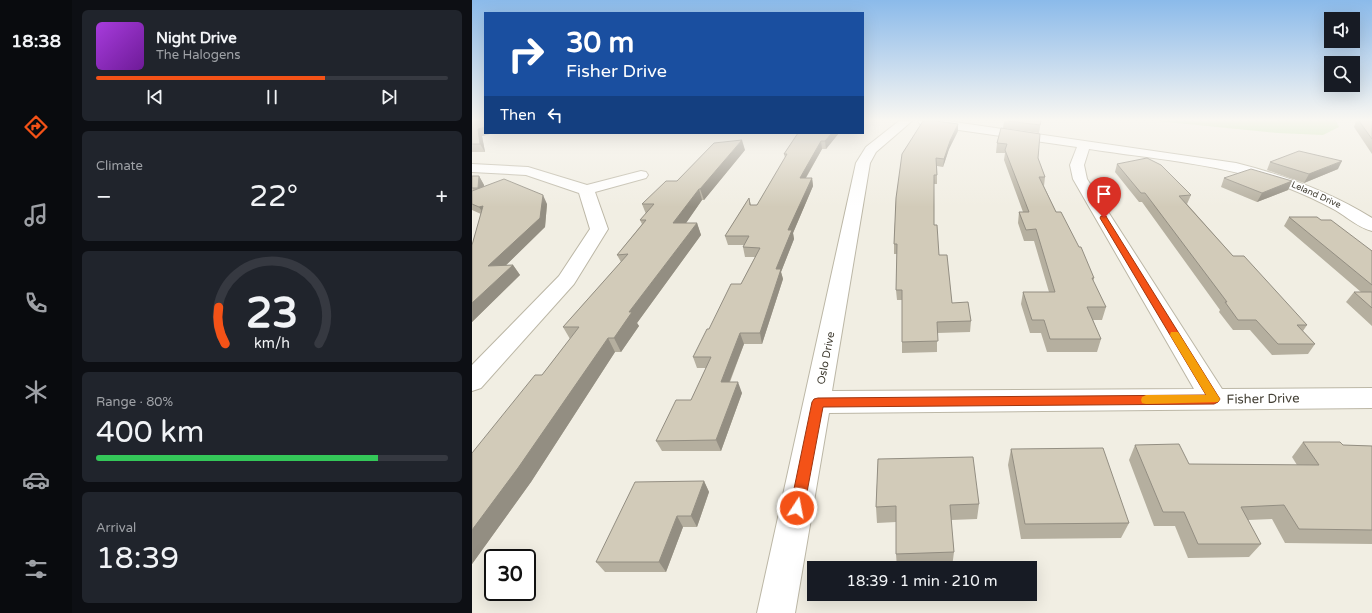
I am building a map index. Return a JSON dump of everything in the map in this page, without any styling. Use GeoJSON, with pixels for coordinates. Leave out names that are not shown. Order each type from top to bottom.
{"type":"FeatureCollection","features":[{"type":"Feature","properties":{"kind":"street","name":"Oslo Drive"},"geometry":{"type":"LineString","coordinates":[[776,613],[863,163],[871,150]]}},
{"type":"Feature","properties":{"kind":"street"},"geometry":{"type":"LineString","coordinates":[[1082,150],[1077,165],[1080,179],[1214,399]]}},
{"type":"Feature","properties":{"kind":"street","name":"Leland Drive"},"geometry":{"type":"LineString","coordinates":[[1116,150],[1229,166],[1255,172],[1312,190],[1346,209],[1372,226]]}},
{"type":"Feature","properties":{"kind":"street"},"geometry":{"type":"LineString","coordinates":[[472,168],[528,171],[586,190],[641,175]]}},
{"type":"Feature","properties":{"kind":"street"},"geometry":{"type":"LineString","coordinates":[[472,382],[567,280],[599,229],[586,190]]}},
{"type":"Feature","properties":{"kind":"street"},"geometry":{"type":"LineString","coordinates":[[1346,209],[1372,208]]}},
{"type":"Feature","properties":{"kind":"street","name":"Fisher Drive"},"geometry":{"type":"LineString","coordinates":[[818,402],[1372,398]]}},
{"type":"Feature","properties":{"kind":"building"},"geometry":{"type":"Polygon","coordinates":[[[708,150],[734,150],[699,189],[673,223],[697,223],[629,312],[632,312],[614,338],[608,338],[518,468],[472,530],[472,453],[535,375],[542,375],[579,327],[563,327],[628,254],[617,255],[646,220],[640,220],[654,204],[642,204],[666,181],[677,181],[708,150]]]}},
{"type":"Feature","properties":{"kind":"building"},"geometry":{"type":"Polygon","coordinates":[[[787,150],[816,150],[800,178],[812,178],[788,230],[792,230],[776,269],[781,269],[760,333],[740,333],[721,382],[738,382],[716,440],[656,441],[676,400],[691,400],[711,357],[693,357],[707,329],[709,329],[731,284],[741,284],[760,248],[743,247],[749,236],[725,236],[749,198],[750,205],[757,205],[787,154],[784,154],[787,150]]]}},
{"type":"Feature","properties":{"kind":"building"},"geometry":{"type":"Polygon","coordinates":[[[905,150],[947,150],[944,159],[936,158],[937,175],[934,175],[934,225],[937,225],[939,255],[947,255],[952,303],[968,302],[971,321],[937,322],[938,341],[902,342],[902,290],[896,290],[897,244],[894,244],[896,198],[902,154],[905,150]]]}},
{"type":"Feature","properties":{"kind":"building"},"geometry":{"type":"Polygon","coordinates":[[[1005,150],[1039,150],[1038,158],[1045,177],[1039,177],[1056,212],[1061,212],[1079,247],[1081,247],[1094,278],[1092,278],[1106,307],[1087,307],[1101,339],[1050,339],[1044,320],[1032,320],[1023,292],[1055,292],[1036,229],[1026,230],[1019,212],[1029,212],[1005,150]]]}},
{"type":"Feature","properties":{"kind":"building"},"geometry":{"type":"Polygon","coordinates":[[[1299,151],[1342,161],[1309,174],[1270,162],[1299,151]]]}},
{"type":"Feature","properties":{"kind":"building"},"geometry":{"type":"Polygon","coordinates":[[[1147,158],[1161,165],[1191,195],[1179,196],[1233,256],[1244,256],[1307,325],[1297,325],[1315,344],[1278,344],[1256,320],[1238,320],[1225,302],[1227,302],[1145,193],[1141,193],[1117,164],[1147,158]]]}},
{"type":"Feature","properties":{"kind":"building"},"geometry":{"type":"Polygon","coordinates":[[[1251,169],[1292,181],[1262,193],[1224,178],[1251,169]]]}},
{"type":"Feature","properties":{"kind":"building"},"geometry":{"type":"Polygon","coordinates":[[[472,176],[479,176],[478,188],[472,188],[472,176]]]}},
{"type":"Feature","properties":{"kind":"building"},"geometry":{"type":"Polygon","coordinates":[[[504,179],[543,195],[540,218],[488,266],[513,265],[472,303],[472,245],[483,206],[479,207],[472,204],[472,191],[504,179]]]}},
{"type":"Feature","properties":{"kind":"building"},"geometry":{"type":"Polygon","coordinates":[[[1289,217],[1317,217],[1321,220],[1331,220],[1372,251],[1372,285],[1289,217]]]}},
{"type":"Feature","properties":{"kind":"building"},"geometry":{"type":"Polygon","coordinates":[[[1354,292],[1372,292],[1372,308],[1354,292]]]}},
{"type":"Feature","properties":{"kind":"building"},"geometry":{"type":"Polygon","coordinates":[[[1303,442],[1340,442],[1343,445],[1372,446],[1372,530],[1299,529],[1284,505],[1241,507],[1261,544],[1198,544],[1184,512],[1163,512],[1135,445],[1179,444],[1189,464],[1319,465],[1303,442]]]}},
{"type":"Feature","properties":{"kind":"building"},"geometry":{"type":"Polygon","coordinates":[[[1103,448],[1129,523],[1025,524],[1011,449],[1103,448]]]}},
{"type":"Feature","properties":{"kind":"building"},"geometry":{"type":"Polygon","coordinates":[[[973,457],[979,504],[950,505],[954,552],[896,554],[896,506],[876,507],[878,459],[973,457]]]}},
{"type":"Feature","properties":{"kind":"building"},"geometry":{"type":"Polygon","coordinates":[[[704,481],[691,516],[677,516],[659,562],[596,562],[635,482],[704,481]]]}},
{"type":"Feature","properties":{"kind":"slow traffic"},"geometry":{"type":"LineString","coordinates":[[1146,400],[1214,399],[1175,335]]}},
{"type":"Feature","properties":{"kind":"route"},"geometry":{"type":"LineString","coordinates":[[797,508],[818,402],[1214,399],[1104,218]]}}]}
